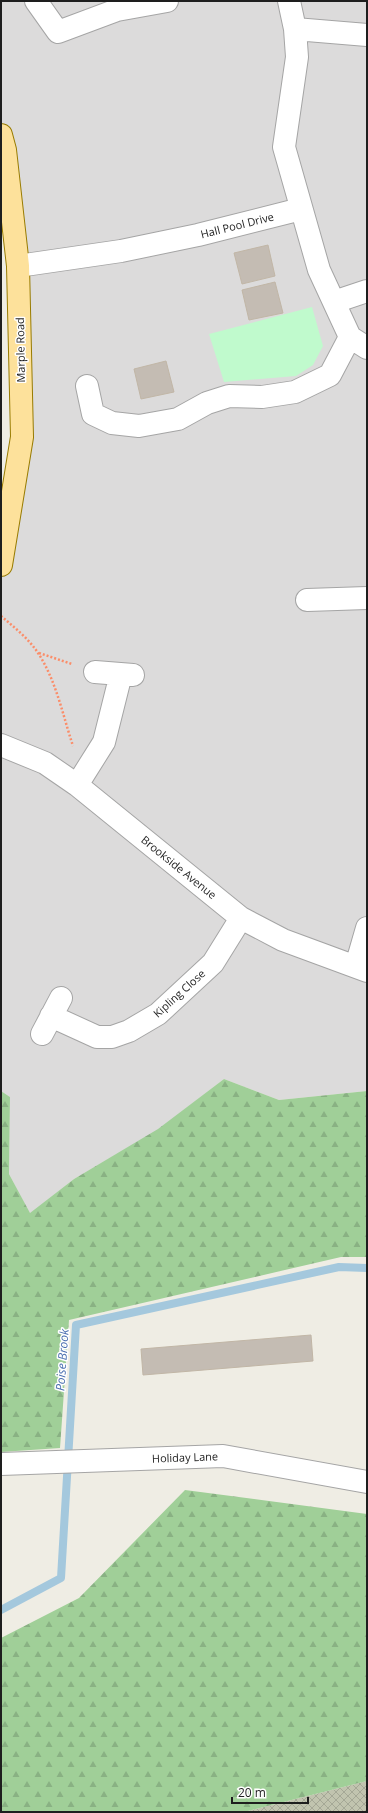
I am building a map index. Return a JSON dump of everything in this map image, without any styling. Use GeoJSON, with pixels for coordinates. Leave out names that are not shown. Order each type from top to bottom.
{"type":"FeatureCollection","features":[{"type":"Feature","properties":{"kind":"main road","name":"Marple Road"},"geometry":{"type":"LineString","coordinates":[[1,565],[22,437],[18,266],[2,146]]}},
{"type":"Feature","properties":{"kind":"street"},"geometry":{"type":"LineString","coordinates":[[36,1],[58,32],[117,10],[167,1]]}},
{"type":"Feature","properties":{"kind":"street"},"geometry":{"type":"LineString","coordinates":[[87,386],[93,414],[112,423],[139,426],[178,419],[207,403],[230,396],[262,397],[295,392],[330,375],[359,343],[334,302],[319,270],[284,147],[297,57],[295,29],[289,1]]}},
{"type":"Feature","properties":{"kind":"street"},"geometry":{"type":"LineString","coordinates":[[295,29],[367,35]]}},
{"type":"Feature","properties":{"kind":"street","name":"Hall Pool Drive"},"geometry":{"type":"LineString","coordinates":[[18,266],[121,251],[198,235],[301,209]]}},
{"type":"Feature","properties":{"kind":"street"},"geometry":{"type":"LineString","coordinates":[[334,302],[367,290]]}},
{"type":"Feature","properties":{"kind":"street"},"geometry":{"type":"LineString","coordinates":[[307,600],[367,598]]}},
{"type":"Feature","properties":{"kind":"street"},"geometry":{"type":"LineString","coordinates":[[80,781],[104,742],[127,674],[95,672]]}},
{"type":"Feature","properties":{"kind":"street","name":"Brookside Avenue"},"geometry":{"type":"LineString","coordinates":[[1,745],[45,763],[80,781],[241,918],[283,940],[361,969]]}},
{"type":"Feature","properties":{"kind":"street","name":"Kipling Close"},"geometry":{"type":"LineString","coordinates":[[51,1016],[96,1036],[112,1037],[129,1031],[158,1014],[213,963],[241,918]]}},
{"type":"Feature","properties":{"kind":"street"},"geometry":{"type":"LineString","coordinates":[[361,969],[367,928]]}},
{"type":"Feature","properties":{"kind":"street","name":"Holiday Lane"},"geometry":{"type":"LineString","coordinates":[[1,1464],[223,1456],[367,1482]]}},
{"type":"Feature","properties":{"kind":"path"},"geometry":{"type":"LineString","coordinates":[[1,616],[17,629],[38,653],[52,682],[80,781]]}},
{"type":"Feature","properties":{"kind":"path"},"geometry":{"type":"LineString","coordinates":[[38,653],[95,672]]}},
{"type":"Feature","properties":{"kind":"shaded area"},"geometry":{"type":"Polygon","coordinates":[[[1,1],[367,1],[367,1091],[279,1100],[224,1079],[158,1130],[74,1179],[30,1214],[9,1174],[10,1097],[1,1091],[1,563],[22,437],[1,135],[1,1]]]}},
{"type":"Feature","properties":{"kind":"shaded area"},"geometry":{"type":"Polygon","coordinates":[[[367,1781],[367,1812],[244,1812],[367,1781]]]}},
{"type":"Feature","properties":{"kind":"green space"},"geometry":{"type":"Polygon","coordinates":[[[312,307],[323,346],[313,365],[296,376],[224,382],[209,334],[312,307]]]}},
{"type":"Feature","properties":{"kind":"green space"},"geometry":{"type":"Polygon","coordinates":[[[224,1079],[279,1100],[367,1091],[367,1257],[341,1257],[69,1320],[60,1448],[1,1452],[1,1091],[10,1097],[9,1174],[30,1213],[74,1179],[158,1129],[224,1079]]]}},
{"type":"Feature","properties":{"kind":"green space"},"geometry":{"type":"Polygon","coordinates":[[[185,1490],[367,1514],[367,1781],[244,1812],[1,1812],[1,1638],[79,1598],[185,1490]]]}},
{"type":"Feature","properties":{"kind":"building"},"geometry":{"type":"Polygon","coordinates":[[[268,245],[275,276],[242,284],[234,253],[268,245]]]}},
{"type":"Feature","properties":{"kind":"building"},"geometry":{"type":"Polygon","coordinates":[[[275,282],[283,313],[249,320],[242,290],[275,282]]]}},
{"type":"Feature","properties":{"kind":"building"},"geometry":{"type":"Polygon","coordinates":[[[166,361],[174,392],[141,399],[134,369],[166,361]]]}},
{"type":"Feature","properties":{"kind":"building"},"geometry":{"type":"Polygon","coordinates":[[[311,1335],[313,1361],[143,1375],[141,1349],[311,1335]]]}},
{"type":"Feature","properties":{"kind":"waterway","name":"Poise Brook"},"geometry":{"type":"LineString","coordinates":[[1,1610],[61,1578],[76,1325],[339,1267],[367,1268]]}}]}
